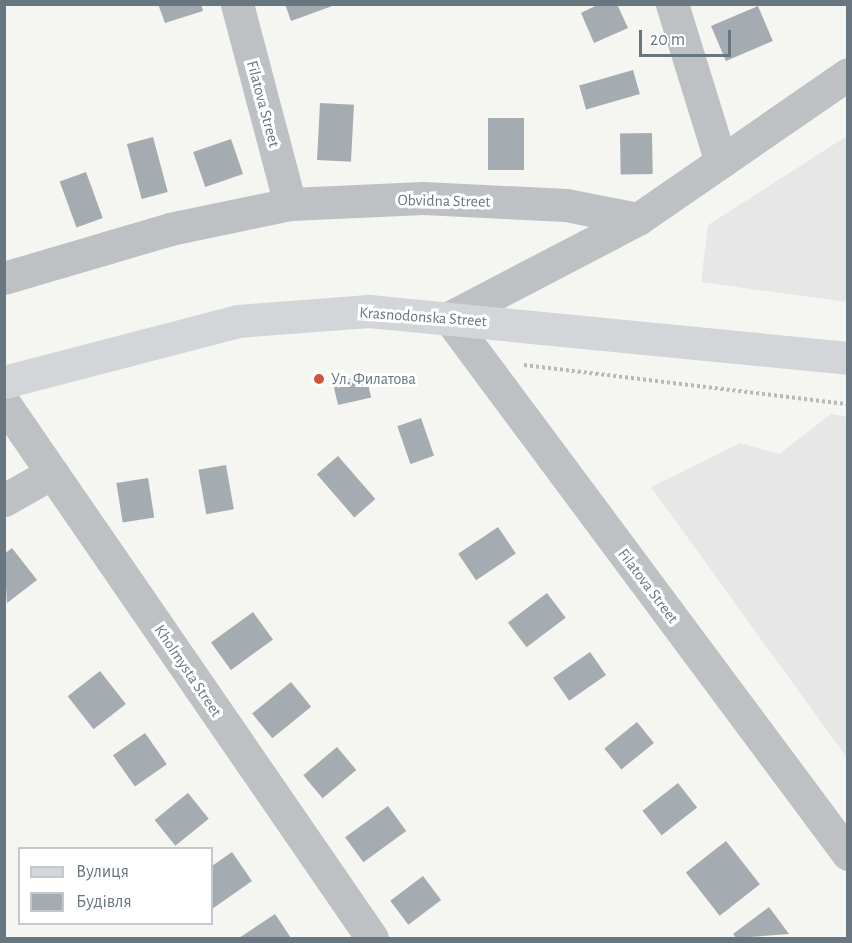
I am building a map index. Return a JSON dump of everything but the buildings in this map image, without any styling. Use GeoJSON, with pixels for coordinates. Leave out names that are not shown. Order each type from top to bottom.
{"type":"FeatureCollection","features":[{"type":"Feature","properties":{"kind":"main road","name":"Krasnodonska Street"},"geometry":{"type":"LineString","coordinates":[[4,382],[238,321],[369,311],[848,358]]}},
{"type":"Feature","properties":{"kind":"street","name":"Filatova Street"},"geometry":{"type":"LineString","coordinates":[[237,4],[291,204]]}},
{"type":"Feature","properties":{"kind":"street"},"geometry":{"type":"LineString","coordinates":[[672,4],[721,162]]}},
{"type":"Feature","properties":{"kind":"street"},"geometry":{"type":"LineString","coordinates":[[449,318],[638,219],[848,75]]}},
{"type":"Feature","properties":{"kind":"street","name":"Obvidna Street"},"geometry":{"type":"LineString","coordinates":[[4,278],[170,229],[291,204],[423,198],[566,205],[638,219]]}},
{"type":"Feature","properties":{"kind":"street","name":"Filatova Street"},"geometry":{"type":"LineString","coordinates":[[449,318],[848,854]]}},
{"type":"Feature","properties":{"kind":"street","name":"Kholmysta Street"},"geometry":{"type":"LineString","coordinates":[[4,403],[372,939]]}},
{"type":"Feature","properties":{"kind":"street"},"geometry":{"type":"LineString","coordinates":[[4,500],[52,473]]}},
{"type":"Feature","properties":{"kind":"path"},"geometry":{"type":"LineString","coordinates":[[481,362],[848,404]]}},
{"type":"Feature","properties":{"kind":"shaded area"},"geometry":{"type":"Polygon","coordinates":[[[847,136],[847,302],[701,282],[708,225],[847,136]]]}},
{"type":"Feature","properties":{"kind":"shaded area"},"geometry":{"type":"Polygon","coordinates":[[[831,414],[848,417],[847,758],[651,487],[740,443],[779,454],[831,414]]]}},
{"type":"Feature","properties":{"kind":"place","name":"Ул. Филатова"},"geometry":{"type":"Point","coordinates":[319,379]}}]}
